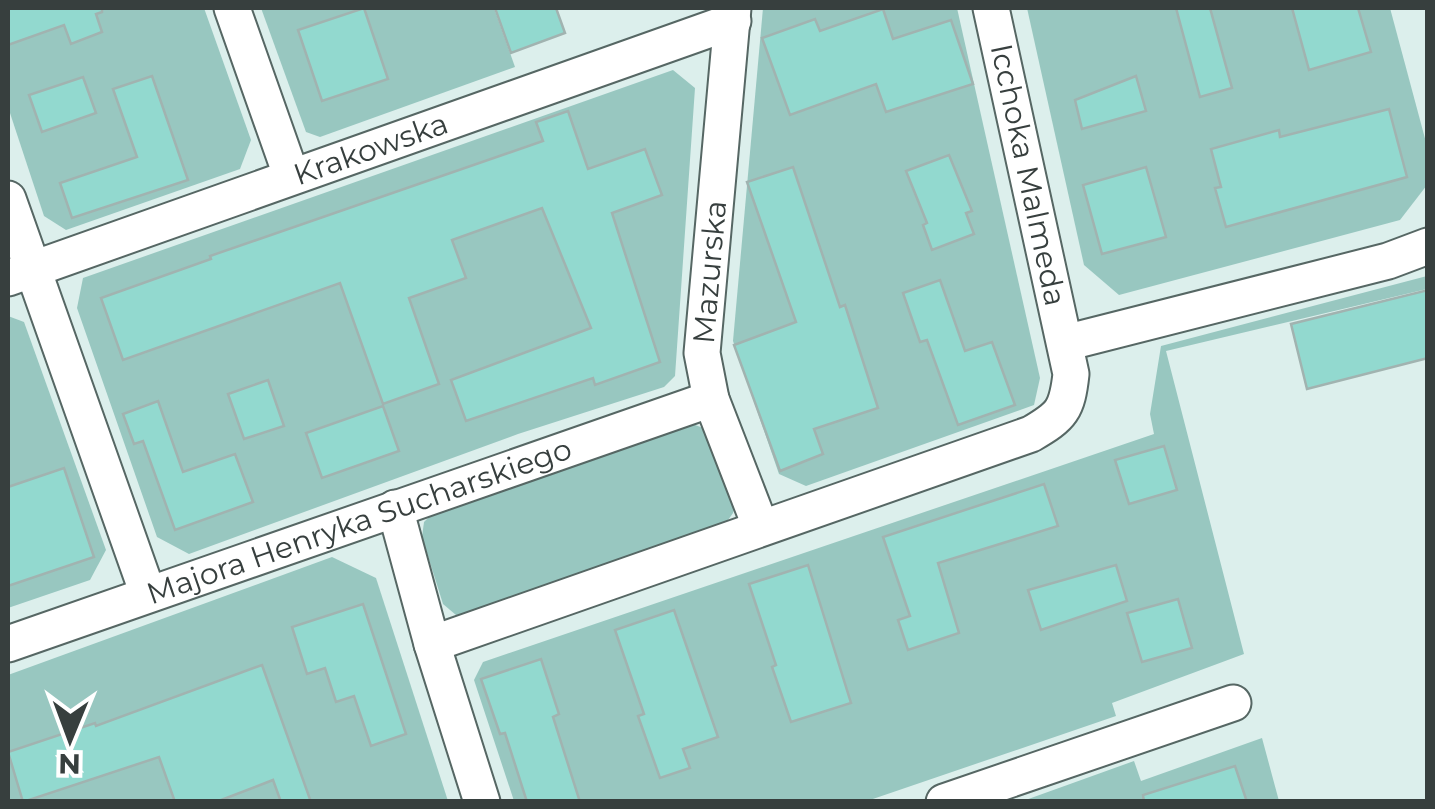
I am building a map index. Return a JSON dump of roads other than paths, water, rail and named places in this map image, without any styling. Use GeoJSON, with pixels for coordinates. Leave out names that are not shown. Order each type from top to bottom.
{"type":"FeatureCollection","features":[{"type":"Feature","properties":{"kind":"street"},"geometry":{"type":"LineString","coordinates":[[232,8],[291,175]]}},
{"type":"Feature","properties":{"kind":"street","name":"Icchoka Malmeda"},"geometry":{"type":"LineString","coordinates":[[991,8],[1065,343]]}},
{"type":"Feature","properties":{"kind":"street","name":"Krakowska"},"geometry":{"type":"LineString","coordinates":[[20,273],[733,14]]}},
{"type":"Feature","properties":{"kind":"street","name":"Mazurska"},"geometry":{"type":"LineString","coordinates":[[733,14],[702,354],[711,399],[761,528]]}},
{"type":"Feature","properties":{"kind":"street"},"geometry":{"type":"LineString","coordinates":[[8,198],[20,273],[148,594]]}},
{"type":"Feature","properties":{"kind":"street"},"geometry":{"type":"LineString","coordinates":[[432,644],[1030,434],[1055,420],[1068,403],[1071,374],[1065,343],[1388,260],[1428,246]]}},
{"type":"Feature","properties":{"kind":"street","name":"Majora Henryka Sucharskiego"},"geometry":{"type":"LineString","coordinates":[[8,644],[711,399]]}},
{"type":"Feature","properties":{"kind":"street"},"geometry":{"type":"LineString","coordinates":[[395,508],[432,644],[482,802]]}},
{"type":"Feature","properties":{"kind":"street"},"geometry":{"type":"LineString","coordinates":[[944,802],[1233,703]]}}]}
